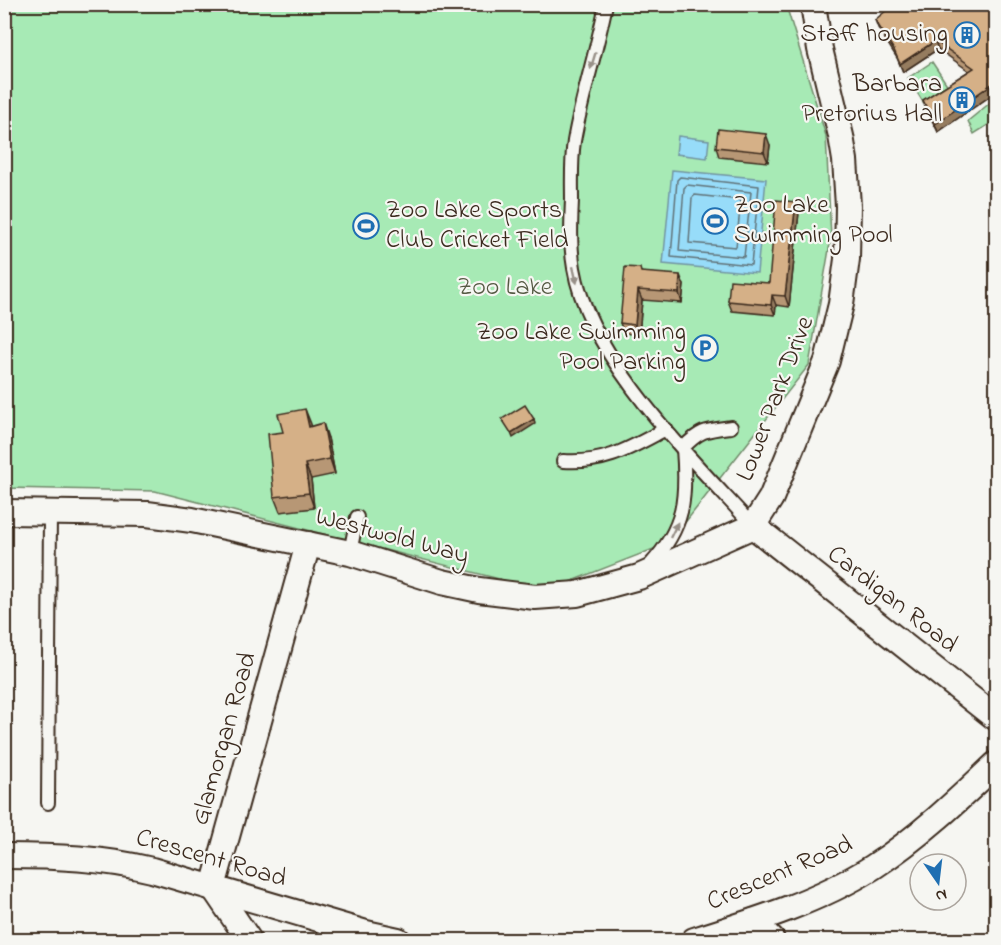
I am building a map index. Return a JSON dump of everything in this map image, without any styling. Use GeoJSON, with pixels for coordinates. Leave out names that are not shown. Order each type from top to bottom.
{"type":"FeatureCollection","features":[{"type":"Feature","properties":{"kind":"street","name":"Lower Park Drive"},"geometry":{"type":"LineString","coordinates":[[753,526],[774,489],[827,361],[841,304],[847,259],[848,206],[844,152],[820,49],[813,4]]}},
{"type":"Feature","properties":{"kind":"street","name":"Westwold Way"},"geometry":{"type":"LineString","coordinates":[[4,513],[147,514],[203,522],[350,553],[442,582],[479,590],[535,597],[577,594],[639,577],[753,526]]}},
{"type":"Feature","properties":{"kind":"street","name":"Cardigan Road"},"geometry":{"type":"LineString","coordinates":[[753,526],[996,718]]}},
{"type":"Feature","properties":{"kind":"street","name":"Glamorgan Road"},"geometry":{"type":"LineString","coordinates":[[213,888],[309,544]]}},
{"type":"Feature","properties":{"kind":"street","name":"Crescent Road"},"geometry":{"type":"LineString","coordinates":[[694,940],[754,921],[832,889],[871,868],[907,844],[945,813],[996,764]]}},
{"type":"Feature","properties":{"kind":"street","name":"Crescent Road"},"geometry":{"type":"LineString","coordinates":[[4,856],[58,856],[118,862],[366,933],[398,940]]}},
{"type":"Feature","properties":{"kind":"street"},"geometry":{"type":"LineString","coordinates":[[213,888],[249,940]]}},
{"type":"Feature","properties":{"kind":"street"},"geometry":{"type":"LineString","coordinates":[[754,921],[772,940]]}},
{"type":"Feature","properties":{"kind":"lane"},"geometry":{"type":"LineString","coordinates":[[606,4],[574,142],[571,231],[573,267],[589,317],[605,347],[666,429],[753,526]]}},
{"type":"Feature","properties":{"kind":"lane"},"geometry":{"type":"LineString","coordinates":[[639,577],[664,550],[683,507],[685,487],[683,448],[696,435],[731,427]]}},
{"type":"Feature","properties":{"kind":"lane"},"geometry":{"type":"LineString","coordinates":[[563,461],[587,461],[622,453],[666,429]]}},
{"type":"Feature","properties":{"kind":"lane"},"geometry":{"type":"LineString","coordinates":[[48,803],[50,513]]}},
{"type":"Feature","properties":{"kind":"lane"},"geometry":{"type":"LineString","coordinates":[[350,553],[357,517]]}},
{"type":"Feature","properties":{"kind":"green space","name":"Zoo Lake"},"geometry":{"type":"Polygon","coordinates":[[[5,5],[786,5],[826,136],[831,238],[809,365],[669,543],[546,591],[155,491],[5,488],[5,5]]]}},
{"type":"Feature","properties":{"kind":"green space"},"geometry":{"type":"Polygon","coordinates":[[[932,62],[948,86],[923,102],[908,78],[932,62]]]}},
{"type":"Feature","properties":{"kind":"green space"},"geometry":{"type":"Polygon","coordinates":[[[996,98],[996,120],[974,134],[968,121],[996,98]]]}},
{"type":"Feature","properties":{"kind":"water"},"geometry":{"type":"Polygon","coordinates":[[[678,136],[709,140],[707,158],[676,154],[678,136]]]}},
{"type":"Feature","properties":{"kind":"water","name":"Zoo Lake Swimming Pool"},"geometry":{"type":"Polygon","coordinates":[[[672,170],[766,179],[757,273],[663,264],[672,170]]]}},
{"type":"Feature","properties":{"kind":"building"},"geometry":{"type":"Polygon","coordinates":[[[894,4],[991,4],[996,15],[996,81],[935,124],[923,100],[974,68],[935,41],[900,64],[875,20],[894,4]]]}},
{"type":"Feature","properties":{"kind":"building"},"geometry":{"type":"Polygon","coordinates":[[[718,129],[766,134],[764,152],[716,147],[718,129]]]}},
{"type":"Feature","properties":{"kind":"building"},"geometry":{"type":"Polygon","coordinates":[[[776,200],[796,202],[785,296],[772,295],[771,305],[728,301],[730,280],[769,283],[776,200]]]}},
{"type":"Feature","properties":{"kind":"building"},"geometry":{"type":"Polygon","coordinates":[[[625,267],[640,268],[641,272],[680,275],[679,293],[638,290],[635,325],[620,323],[625,267]]]}},
{"type":"Feature","properties":{"kind":"building"},"geometry":{"type":"Polygon","coordinates":[[[525,405],[534,419],[511,433],[502,419],[525,405]]]}},
{"type":"Feature","properties":{"kind":"building"},"geometry":{"type":"Polygon","coordinates":[[[305,409],[309,427],[323,423],[330,459],[305,464],[309,493],[274,497],[268,434],[283,432],[278,414],[305,409]]]}},
{"type":"Feature","properties":{"kind":"place","name":"Staff housing"},"geometry":{"type":"Point","coordinates":[967,35]}},
{"type":"Feature","properties":{"kind":"place","name":"Barbara Pretorius Hall"},"geometry":{"type":"Point","coordinates":[962,100]}},
{"type":"Feature","properties":{"kind":"place","name":"Zoo Lake Swimming Pool"},"geometry":{"type":"Point","coordinates":[715,221]}},
{"type":"Feature","properties":{"kind":"place","name":"Zoo Lake Sports Club Cricket Field"},"geometry":{"type":"Point","coordinates":[366,226]}},
{"type":"Feature","properties":{"kind":"place","name":"Zoo Lake Swimming Pool Parking"},"geometry":{"type":"Point","coordinates":[705,348]}}]}
